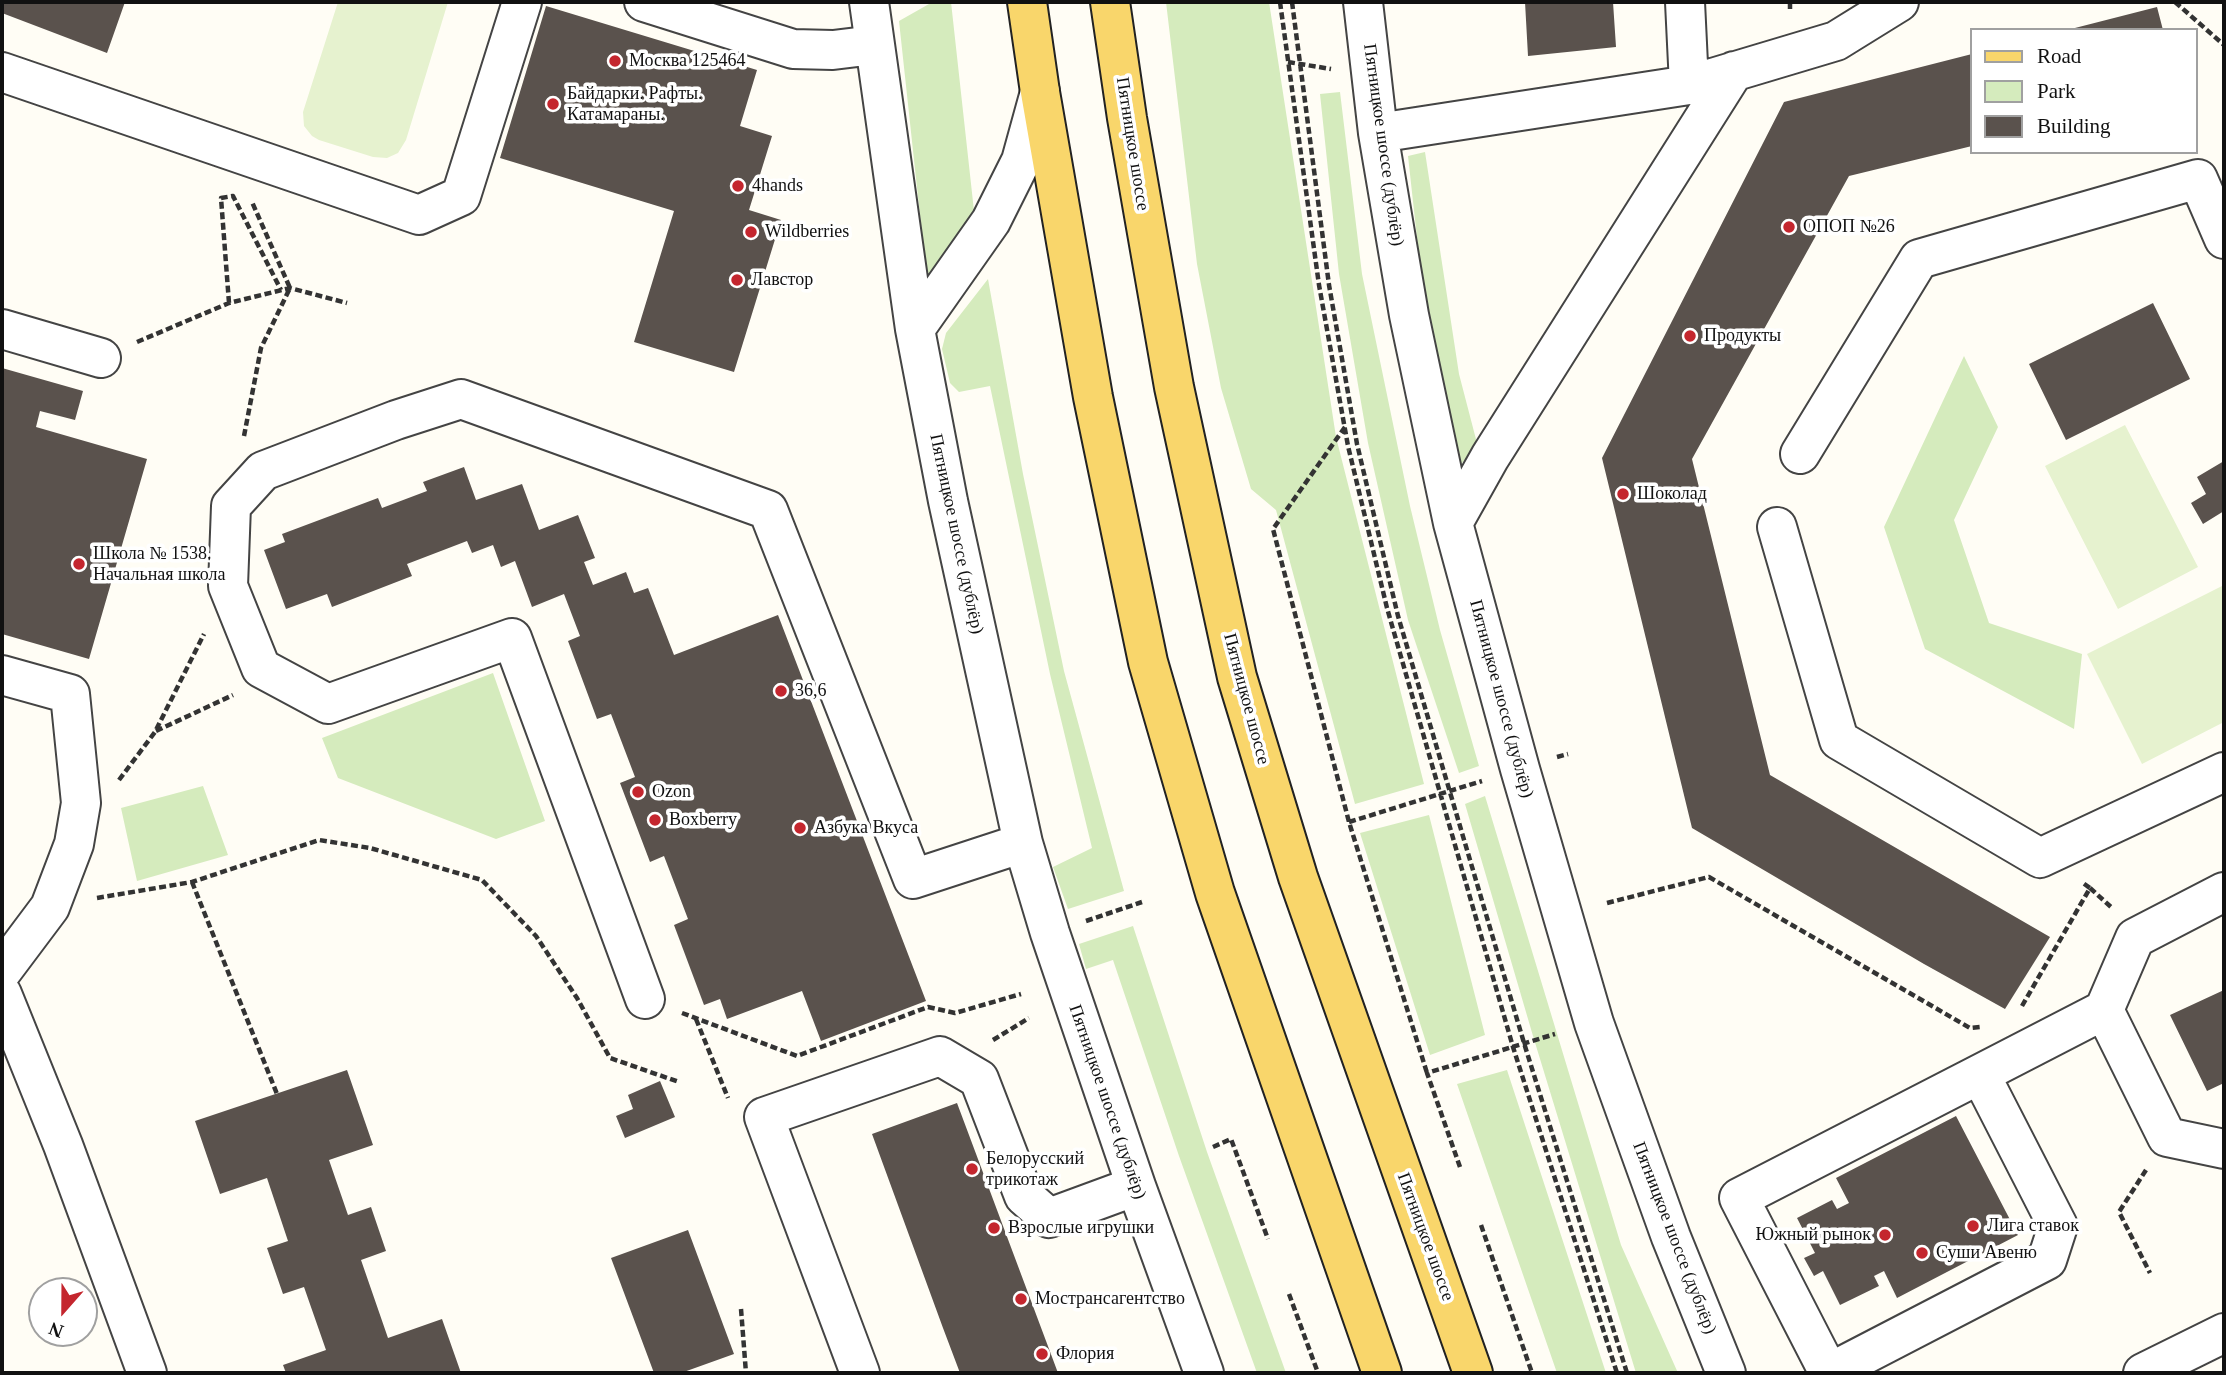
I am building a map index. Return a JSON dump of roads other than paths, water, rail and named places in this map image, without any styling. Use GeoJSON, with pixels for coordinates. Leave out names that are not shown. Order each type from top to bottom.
{"type":"FeatureCollection","features":[{"type":"Feature","properties":{"kind":"main road"},"geometry":{"type":"LineString","coordinates":[[1027,2],[1093,397],[1148,662],[1215,893],[1382,1373]]}},
{"type":"Feature","properties":{"kind":"main road","name":"Пятницкое шоссе"},"geometry":{"type":"LineString","coordinates":[[1110,2],[1127,118],[1174,387],[1237,677],[1298,877],[1473,1373]]}},
{"type":"Feature","properties":{"kind":"street"},"geometry":{"type":"LineString","coordinates":[[2,72],[419,215],[461,196],[522,2]]}},
{"type":"Feature","properties":{"kind":"street"},"geometry":{"type":"LineString","coordinates":[[644,2],[793,49],[833,50],[874,45]]}},
{"type":"Feature","properties":{"kind":"street","name":"Пятницкое шоссе (дублёр)"},"geometry":{"type":"LineString","coordinates":[[869,2],[915,329],[948,501],[1023,843],[1050,933],[1136,1186],[1204,1373]]}},
{"type":"Feature","properties":{"kind":"street","name":"Пятницкое шоссе (дублёр)"},"geometry":{"type":"LineString","coordinates":[[1363,2],[1378,133],[1409,315],[1453,523],[1520,769],[1594,1023],[1671,1237],[1726,1373]]}},
{"type":"Feature","properties":{"kind":"street"},"geometry":{"type":"LineString","coordinates":[[1685,2],[1689,85]]}},
{"type":"Feature","properties":{"kind":"street"},"geometry":{"type":"LineString","coordinates":[[1378,133],[1689,85],[1836,41],[1899,2]]}},
{"type":"Feature","properties":{"kind":"street"},"geometry":{"type":"LineString","coordinates":[[1453,523],[1490,457],[1734,71]]}},
{"type":"Feature","properties":{"kind":"street"},"geometry":{"type":"LineString","coordinates":[[915,329],[991,221],[1021,161],[1040,92]]}},
{"type":"Feature","properties":{"kind":"street"},"geometry":{"type":"LineString","coordinates":[[1800,454],[1919,259],[2198,179],[2224,239]]}},
{"type":"Feature","properties":{"kind":"street"},"geometry":{"type":"LineString","coordinates":[[2,329],[101,358]]}},
{"type":"Feature","properties":{"kind":"street"},"geometry":{"type":"LineString","coordinates":[[645,999],[512,638],[328,704],[261,668],[228,586],[231,506],[262,471],[396,420],[461,399],[768,510],[913,878],[1023,843]]}},
{"type":"Feature","properties":{"kind":"street"},"geometry":{"type":"LineString","coordinates":[[1777,527],[1839,740],[2040,858],[2224,772]]}},
{"type":"Feature","properties":{"kind":"street"},"geometry":{"type":"LineString","coordinates":[[2,675],[70,694],[81,803],[74,844],[50,907],[2,971]]}},
{"type":"Feature","properties":{"kind":"street"},"geometry":{"type":"LineString","coordinates":[[1980,1074],[2058,1226],[2047,1261],[1829,1373],[1739,1198],[2104,1010],[2135,938],[2224,892]]}},
{"type":"Feature","properties":{"kind":"street"},"geometry":{"type":"LineString","coordinates":[[2,994],[63,1145],[147,1373]]}},
{"type":"Feature","properties":{"kind":"street"},"geometry":{"type":"LineString","coordinates":[[2104,1010],[2167,1137],[2224,1149]]}},
{"type":"Feature","properties":{"kind":"street"},"geometry":{"type":"LineString","coordinates":[[860,1373],[764,1117],[940,1056],[979,1079],[1024,1196],[1049,1218],[1136,1186]]}},
{"type":"Feature","properties":{"kind":"street"},"geometry":{"type":"LineString","coordinates":[[2143,1373],[2224,1332]]}},
{"type":"Feature","properties":{"kind":"place","name":"Москва 125464"},"geometry":{"type":"Point","coordinates":[615,61]}},
{"type":"Feature","properties":{"kind":"place","name":"Байдарки. Рафты. Катамараны."},"geometry":{"type":"Point","coordinates":[553,104]}},
{"type":"Feature","properties":{"kind":"place","name":"4hands"},"geometry":{"type":"Point","coordinates":[738,186]}},
{"type":"Feature","properties":{"kind":"place","name":"ОПОП №26"},"geometry":{"type":"Point","coordinates":[1789,227]}},
{"type":"Feature","properties":{"kind":"place","name":"Wildberries"},"geometry":{"type":"Point","coordinates":[751,232]}},
{"type":"Feature","properties":{"kind":"place","name":"Лавстор"},"geometry":{"type":"Point","coordinates":[737,280]}},
{"type":"Feature","properties":{"kind":"place","name":"Продукты"},"geometry":{"type":"Point","coordinates":[1690,336]}},
{"type":"Feature","properties":{"kind":"place","name":"Шоколад"},"geometry":{"type":"Point","coordinates":[1623,494]}},
{"type":"Feature","properties":{"kind":"place","name":"Школа № 1538. Начальная школа"},"geometry":{"type":"Point","coordinates":[79,564]}},
{"type":"Feature","properties":{"kind":"place","name":"36,6"},"geometry":{"type":"Point","coordinates":[781,691]}},
{"type":"Feature","properties":{"kind":"place","name":"Ozon"},"geometry":{"type":"Point","coordinates":[638,792]}},
{"type":"Feature","properties":{"kind":"place","name":"Boxberry"},"geometry":{"type":"Point","coordinates":[655,820]}},
{"type":"Feature","properties":{"kind":"place","name":"Азбука Вкуса"},"geometry":{"type":"Point","coordinates":[800,828]}},
{"type":"Feature","properties":{"kind":"place","name":"Белорусский трикотаж"},"geometry":{"type":"Point","coordinates":[972,1169]}},
{"type":"Feature","properties":{"kind":"place","name":"Лига ставок"},"geometry":{"type":"Point","coordinates":[1973,1226]}},
{"type":"Feature","properties":{"kind":"place","name":"Взрослые игрушки"},"geometry":{"type":"Point","coordinates":[994,1228]}},
{"type":"Feature","properties":{"kind":"place","name":"Южный рынок"},"geometry":{"type":"Point","coordinates":[1885,1235]}},
{"type":"Feature","properties":{"kind":"place","name":"Суши Авеню"},"geometry":{"type":"Point","coordinates":[1922,1253]}},
{"type":"Feature","properties":{"kind":"place","name":"Мострансагентство"},"geometry":{"type":"Point","coordinates":[1021,1299]}},
{"type":"Feature","properties":{"kind":"place","name":"Флория"},"geometry":{"type":"Point","coordinates":[1042,1354]}}]}
